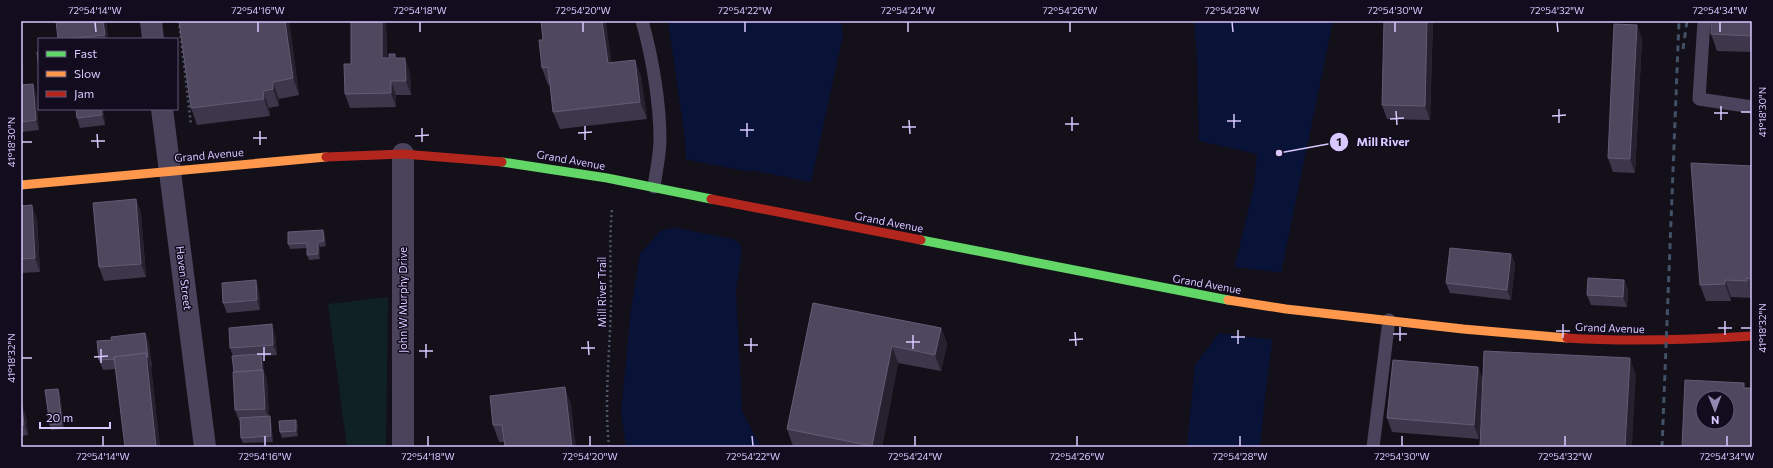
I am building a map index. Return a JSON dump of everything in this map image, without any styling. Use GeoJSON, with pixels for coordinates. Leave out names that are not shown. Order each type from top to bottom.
{"type":"FeatureCollection","features":[{"type":"Feature","properties":{"kind":"main road","name":"Grand Avenue"},"geometry":{"type":"LineString","coordinates":[[21,186],[170,170],[315,157],[403,154],[476,158],[514,162],[654,187],[1218,299],[1286,309],[1463,329],[1608,342],[1667,341],[1752,336]]}},
{"type":"Feature","properties":{"kind":"street"},"geometry":{"type":"LineString","coordinates":[[151,21],[153,38]]}},
{"type":"Feature","properties":{"kind":"street","name":"Haven Street"},"geometry":{"type":"LineString","coordinates":[[162,110],[205,447]]}},
{"type":"Feature","properties":{"kind":"street","name":"John W Murphy Drive"},"geometry":{"type":"LineString","coordinates":[[403,154],[403,447]]}},
{"type":"Feature","properties":{"kind":"lane"},"geometry":{"type":"LineString","coordinates":[[642,21],[651,57],[659,124],[659,149],[654,187]]}},
{"type":"Feature","properties":{"kind":"lane"},"geometry":{"type":"LineString","coordinates":[[1704,21],[1699,100],[1752,107]]}},
{"type":"Feature","properties":{"kind":"lane"},"geometry":{"type":"LineString","coordinates":[[1373,447],[1389,320]]}},
{"type":"Feature","properties":{"kind":"path"},"geometry":{"type":"LineString","coordinates":[[179,21],[191,125]]}},
{"type":"Feature","properties":{"kind":"path","name":"Mill River Trail"},"geometry":{"type":"LineString","coordinates":[[609,447],[607,404],[611,302],[610,246],[612,209]]}},
{"type":"Feature","properties":{"kind":"shaded area"},"geometry":{"type":"Polygon","coordinates":[[[388,297],[386,447],[347,447],[328,304],[388,297]]]}},
{"type":"Feature","properties":{"kind":"water"},"geometry":{"type":"Polygon","coordinates":[[[668,21],[841,21],[843,35],[811,182],[750,170],[735,239],[742,248],[736,292],[742,411],[761,447],[626,447],[621,412],[631,310],[640,254],[660,231],[681,226],[686,158],[685,139],[668,21]]]}},
{"type":"Feature","properties":{"kind":"water"},"geometry":{"type":"Polygon","coordinates":[[[1194,21],[1333,21],[1282,268],[1260,447],[1187,447],[1195,365],[1219,333],[1254,186],[1257,154],[1199,141],[1197,57],[1194,21]]]}},
{"type":"Feature","properties":{"kind":"pier"},"geometry":{"type":"Polygon","coordinates":[[[684,159],[756,173],[751,173],[738,240],[676,228],[676,225],[679,224],[684,159]]]}},
{"type":"Feature","properties":{"kind":"pier"},"geometry":{"type":"Polygon","coordinates":[[[1234,267],[1284,273],[1274,340],[1217,333],[1234,267]]]}},
{"type":"Feature","properties":{"kind":"building"},"geometry":{"type":"Polygon","coordinates":[[[56,21],[103,21],[105,35],[58,38],[56,21]]]}},
{"type":"Feature","properties":{"kind":"building"},"geometry":{"type":"Polygon","coordinates":[[[179,21],[285,21],[293,78],[273,82],[273,89],[263,91],[264,99],[191,108],[179,21]]]}},
{"type":"Feature","properties":{"kind":"building"},"geometry":{"type":"Polygon","coordinates":[[[351,21],[382,21],[382,58],[389,58],[389,54],[395,54],[395,58],[405,58],[406,81],[391,81],[391,93],[345,94],[344,64],[351,64],[351,21]]]}},
{"type":"Feature","properties":{"kind":"building"},"geometry":{"type":"Polygon","coordinates":[[[541,21],[602,21],[608,63],[635,60],[640,102],[553,112],[548,67],[542,68],[539,40],[543,40],[541,21]]]}},
{"type":"Feature","properties":{"kind":"building"},"geometry":{"type":"Polygon","coordinates":[[[1384,21],[1427,21],[1425,106],[1382,105],[1384,21]]]}},
{"type":"Feature","properties":{"kind":"building"},"geometry":{"type":"Polygon","coordinates":[[[1711,21],[1752,21],[1752,36],[1711,34],[1711,21]]]}},
{"type":"Feature","properties":{"kind":"building"},"geometry":{"type":"Polygon","coordinates":[[[1614,24],[1637,25],[1630,159],[1608,158],[1614,24]]]}},
{"type":"Feature","properties":{"kind":"building"},"geometry":{"type":"Polygon","coordinates":[[[33,84],[36,120],[21,122],[21,85],[33,84]]]}},
{"type":"Feature","properties":{"kind":"building"},"geometry":{"type":"Polygon","coordinates":[[[76,110],[101,110],[102,115],[77,118],[76,110]]]}},
{"type":"Feature","properties":{"kind":"building"},"geometry":{"type":"Polygon","coordinates":[[[1691,163],[1752,166],[1752,279],[1746,278],[1747,281],[1725,280],[1725,284],[1700,285],[1691,163]]]}},
{"type":"Feature","properties":{"kind":"building"},"geometry":{"type":"Polygon","coordinates":[[[136,199],[141,264],[99,267],[93,203],[136,199]]]}},
{"type":"Feature","properties":{"kind":"building"},"geometry":{"type":"Polygon","coordinates":[[[32,205],[35,258],[21,259],[21,206],[32,205]]]}},
{"type":"Feature","properties":{"kind":"building"},"geometry":{"type":"Polygon","coordinates":[[[323,230],[324,241],[318,242],[318,254],[307,255],[307,243],[288,244],[288,232],[323,230]]]}},
{"type":"Feature","properties":{"kind":"building"},"geometry":{"type":"Polygon","coordinates":[[[1450,248],[1511,254],[1507,290],[1446,283],[1450,248]]]}},
{"type":"Feature","properties":{"kind":"building"},"geometry":{"type":"Polygon","coordinates":[[[1588,278],[1624,280],[1623,297],[1587,295],[1588,278]]]}},
{"type":"Feature","properties":{"kind":"building"},"geometry":{"type":"Polygon","coordinates":[[[256,280],[257,300],[223,303],[222,283],[256,280]]]}},
{"type":"Feature","properties":{"kind":"building"},"geometry":{"type":"Polygon","coordinates":[[[813,303],[941,328],[935,355],[892,346],[872,446],[787,429],[813,303]]]}},
{"type":"Feature","properties":{"kind":"building"},"geometry":{"type":"Polygon","coordinates":[[[272,324],[273,345],[230,348],[229,328],[272,324]]]}},
{"type":"Feature","properties":{"kind":"building"},"geometry":{"type":"Polygon","coordinates":[[[145,333],[148,357],[146,353],[114,357],[115,361],[114,359],[99,360],[97,341],[112,340],[111,337],[145,333]]]}},
{"type":"Feature","properties":{"kind":"building"},"geometry":{"type":"Polygon","coordinates":[[[1484,351],[1630,358],[1625,447],[1480,447],[1484,351]]]}},
{"type":"Feature","properties":{"kind":"building"},"geometry":{"type":"Polygon","coordinates":[[[146,353],[156,447],[125,447],[114,357],[146,353]]]}},
{"type":"Feature","properties":{"kind":"building"},"geometry":{"type":"Polygon","coordinates":[[[261,354],[262,370],[234,372],[232,356],[261,354]]]}},
{"type":"Feature","properties":{"kind":"building"},"geometry":{"type":"Polygon","coordinates":[[[1393,360],[1478,367],[1474,425],[1387,418],[1393,360]]]}},
{"type":"Feature","properties":{"kind":"building"},"geometry":{"type":"Polygon","coordinates":[[[263,370],[265,409],[235,410],[233,372],[263,370]]]}},
{"type":"Feature","properties":{"kind":"building"},"geometry":{"type":"Polygon","coordinates":[[[1685,380],[1744,383],[1744,388],[1752,388],[1752,447],[1682,447],[1685,380]]]}},
{"type":"Feature","properties":{"kind":"building"},"geometry":{"type":"Polygon","coordinates":[[[565,387],[572,447],[505,447],[502,425],[493,425],[490,396],[565,387]]]}},
{"type":"Feature","properties":{"kind":"building"},"geometry":{"type":"Polygon","coordinates":[[[58,389],[62,424],[50,425],[45,390],[58,389]]]}},
{"type":"Feature","properties":{"kind":"building"},"geometry":{"type":"Polygon","coordinates":[[[22,406],[24,425],[21,425],[22,406]]]}},
{"type":"Feature","properties":{"kind":"building"},"geometry":{"type":"Polygon","coordinates":[[[270,416],[271,436],[241,438],[240,418],[270,416]]]}},
{"type":"Feature","properties":{"kind":"building"},"geometry":{"type":"Polygon","coordinates":[[[296,420],[296,431],[280,432],[279,421],[296,420]]]}},
{"type":"Feature","properties":{"kind":"railway"},"geometry":{"type":"LineString","coordinates":[[1662,447],[1679,21]]}},
{"type":"Feature","properties":{"kind":"railway"},"geometry":{"type":"LineString","coordinates":[[1683,49],[1687,21]]}},
{"type":"Feature","properties":{"kind":"traffic: fast"},"geometry":{"type":"LineString","coordinates":[[502,162],[607,178],[711,199]]}},
{"type":"Feature","properties":{"kind":"traffic: fast"},"geometry":{"type":"LineString","coordinates":[[921,240],[1228,300]]}},
{"type":"Feature","properties":{"kind":"traffic: slow"},"geometry":{"type":"LineString","coordinates":[[21,185],[326,157]]}},
{"type":"Feature","properties":{"kind":"traffic: slow"},"geometry":{"type":"LineString","coordinates":[[1228,300],[1286,309],[1463,329],[1567,338]]}},
{"type":"Feature","properties":{"kind":"traffic: jam"},"geometry":{"type":"LineString","coordinates":[[326,157],[403,154],[502,162]]}},
{"type":"Feature","properties":{"kind":"traffic: jam"},"geometry":{"type":"LineString","coordinates":[[711,199],[921,240]]}},
{"type":"Feature","properties":{"kind":"traffic: jam"},"geometry":{"type":"LineString","coordinates":[[1567,338],[1660,340],[1752,336]]}},
{"type":"Feature","properties":{"kind":"place","name":"Mill River"},"geometry":{"type":"Point","coordinates":[1279,153]}}]}
